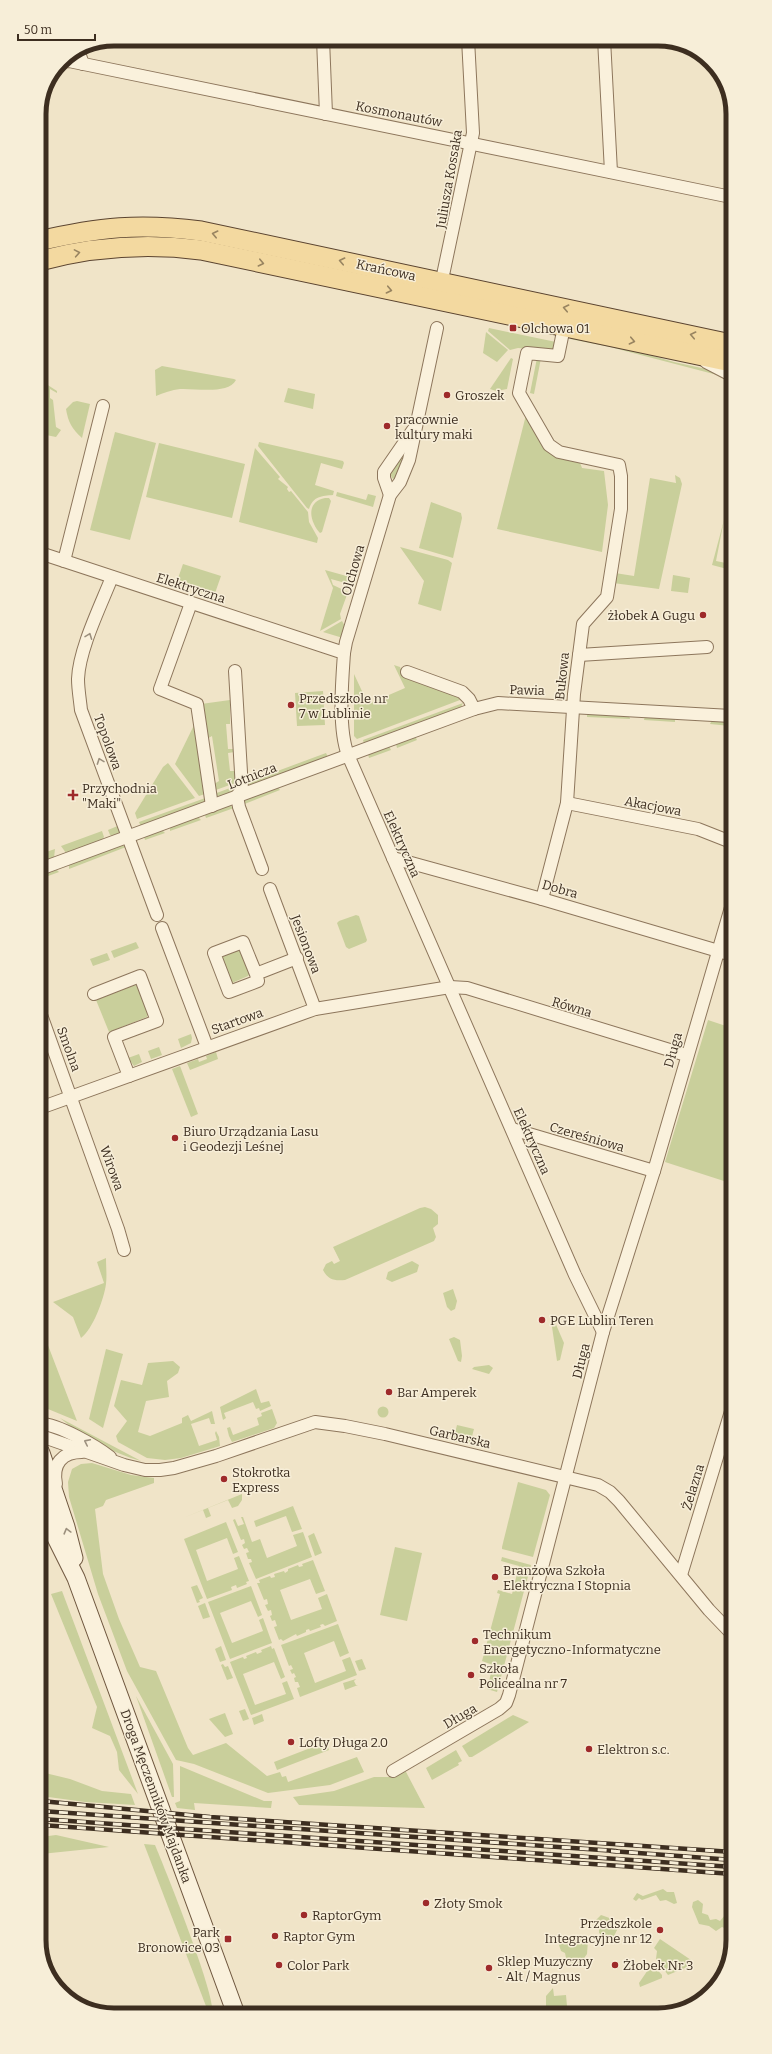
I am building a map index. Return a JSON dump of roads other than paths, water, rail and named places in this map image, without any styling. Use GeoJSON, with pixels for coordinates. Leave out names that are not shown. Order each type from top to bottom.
{"type":"FeatureCollection","features":[{"type":"Feature","properties":{"kind":"main road","name":"Krańcowa"},"geometry":{"type":"LineString","coordinates":[[46,240],[83,232],[126,226],[158,226],[201,231],[726,343]]}},
{"type":"Feature","properties":{"kind":"main road","name":"Krańcowa"},"geometry":{"type":"LineString","coordinates":[[46,260],[99,249],[129,246],[184,248],[233,256],[726,361]]}},
{"type":"Feature","properties":{"kind":"street"},"geometry":{"type":"LineString","coordinates":[[323,46],[326,114]]}},
{"type":"Feature","properties":{"kind":"street","name":"Juliusza Kossaka"},"geometry":{"type":"LineString","coordinates":[[443,275],[472,143],[473,133],[468,46]]}},
{"type":"Feature","properties":{"kind":"street"},"geometry":{"type":"LineString","coordinates":[[604,46],[611,172]]}},
{"type":"Feature","properties":{"kind":"street"},"geometry":{"type":"LineString","coordinates":[[80,55],[82,64]]}},
{"type":"Feature","properties":{"kind":"street","name":"Kosmonautów"},"geometry":{"type":"LineString","coordinates":[[69,63],[82,64],[472,143],[726,196]]}},
{"type":"Feature","properties":{"kind":"street","name":"Bukowa"},"geometry":{"type":"LineString","coordinates":[[542,898],[567,803],[573,706],[583,624],[607,598],[621,509],[622,476],[619,465],[559,452],[549,445],[519,393],[527,353],[558,356],[564,327]]}},
{"type":"Feature","properties":{"kind":"street","name":"Olchowa"},"geometry":{"type":"LineString","coordinates":[[344,653],[390,495],[400,482],[409,460],[438,328]]}},
{"type":"Feature","properties":{"kind":"street","name":"Krańcowa"},"geometry":{"type":"LineString","coordinates":[[693,354],[726,372]]}},
{"type":"Feature","properties":{"kind":"street"},"geometry":{"type":"LineString","coordinates":[[64,561],[103,406]]}},
{"type":"Feature","properties":{"kind":"street","name":"Olchowa"},"geometry":{"type":"LineString","coordinates":[[390,495],[384,478],[384,472],[416,426]]}},
{"type":"Feature","properties":{"kind":"street","name":"Elektryczna"},"geometry":{"type":"LineString","coordinates":[[46,555],[344,653],[342,674],[344,745],[575,1275],[603,1332]]}},
{"type":"Feature","properties":{"kind":"street","name":"Topolowa"},"geometry":{"type":"LineString","coordinates":[[112,576],[81,659],[79,690],[81,710],[157,915]]}},
{"type":"Feature","properties":{"kind":"street"},"geometry":{"type":"LineString","coordinates":[[191,603],[160,689],[197,704],[212,806]]}},
{"type":"Feature","properties":{"kind":"street"},"geometry":{"type":"LineString","coordinates":[[579,655],[707,647]]}},
{"type":"Feature","properties":{"kind":"street"},"geometry":{"type":"LineString","coordinates":[[235,671],[242,789],[237,796],[239,807],[262,870]]}},
{"type":"Feature","properties":{"kind":"street"},"geometry":{"type":"LineString","coordinates":[[407,672],[462,692],[469,699],[474,709]]}},
{"type":"Feature","properties":{"kind":"street","name":"Pawia"},"geometry":{"type":"LineString","coordinates":[[474,709],[498,702],[726,716]]}},
{"type":"Feature","properties":{"kind":"street","name":"Lotnicza"},"geometry":{"type":"LineString","coordinates":[[46,867],[474,709]]}},
{"type":"Feature","properties":{"kind":"street","name":"Akacjowa"},"geometry":{"type":"LineString","coordinates":[[567,803],[698,829],[726,840]]}},
{"type":"Feature","properties":{"kind":"street","name":"Dobra"},"geometry":{"type":"LineString","coordinates":[[393,858],[542,898],[726,953]]}},
{"type":"Feature","properties":{"kind":"street","name":"Jesionowa"},"geometry":{"type":"LineString","coordinates":[[270,889],[315,1009]]}},
{"type":"Feature","properties":{"kind":"street","name":"Długa"},"geometry":{"type":"LineString","coordinates":[[393,1771],[499,1709],[506,1702],[509,1695],[603,1332],[654,1171],[686,1055],[726,924]]}},
{"type":"Feature","properties":{"kind":"street"},"geometry":{"type":"LineString","coordinates":[[162,928],[207,1047]]}},
{"type":"Feature","properties":{"kind":"street"},"geometry":{"type":"LineString","coordinates":[[256,974],[297,958]]}},
{"type":"Feature","properties":{"kind":"street"},"geometry":{"type":"LineString","coordinates":[[94,994],[140,976],[157,1021],[114,1038],[129,1076]]}},
{"type":"Feature","properties":{"kind":"street","name":"Startowa"},"geometry":{"type":"LineString","coordinates":[[46,1106],[315,1009],[450,987]]}},
{"type":"Feature","properties":{"kind":"street","name":"Równa"},"geometry":{"type":"LineString","coordinates":[[450,987],[467,988],[686,1055]]}},
{"type":"Feature","properties":{"kind":"street","name":"Smolna"},"geometry":{"type":"LineString","coordinates":[[46,1028],[71,1096]]}},
{"type":"Feature","properties":{"kind":"street","name":"Wirowa"},"geometry":{"type":"LineString","coordinates":[[71,1096],[124,1250]]}},
{"type":"Feature","properties":{"kind":"street","name":"Czereśniowa"},"geometry":{"type":"LineString","coordinates":[[512,1129],[654,1171]]}},
{"type":"Feature","properties":{"kind":"street","name":"Garbarska"},"geometry":{"type":"LineString","coordinates":[[46,1438],[119,1464],[144,1470],[174,1468],[216,1456],[315,1422],[385,1434],[566,1476],[598,1485],[610,1492],[620,1501],[709,1610],[726,1628]]}},
{"type":"Feature","properties":{"kind":"street","name":"Garbarska"},"geometry":{"type":"LineString","coordinates":[[46,1425],[52,1426],[97,1447],[119,1464]]}},
{"type":"Feature","properties":{"kind":"street","name":"Żelazna"},"geometry":{"type":"LineString","coordinates":[[681,1575],[726,1428]]}},
{"type":"Feature","properties":{"kind":"street"},"geometry":{"type":"LineString","coordinates":[[61,1512],[54,1471],[65,1456],[74,1452],[83,1452]]}},
{"type":"Feature","properties":{"kind":"street","name":"Droga Męczenników Majdanka"},"geometry":{"type":"LineString","coordinates":[[46,1468],[73,1554],[76,1578]]}},
{"type":"Feature","properties":{"kind":"street","name":"Droga Męczenników Majdanka"},"geometry":{"type":"LineString","coordinates":[[46,1513],[53,1532],[76,1578],[234,2008]]}},
{"type":"Feature","properties":{"kind":"street"},"geometry":{"type":"LineString","coordinates":[[224,2008],[228,1991]]}},
{"type":"Feature","properties":{"kind":"railway"},"geometry":{"type":"LineString","coordinates":[[46,1801],[210,1817],[726,1852]]}},
{"type":"Feature","properties":{"kind":"railway"},"geometry":{"type":"LineString","coordinates":[[46,1811],[616,1851]]}},
{"type":"Feature","properties":{"kind":"railway"},"geometry":{"type":"LineString","coordinates":[[46,1819],[726,1867]]}},
{"type":"Feature","properties":{"kind":"railway"},"geometry":{"type":"LineString","coordinates":[[46,1825],[726,1874]]}},
{"type":"Feature","properties":{"kind":"railway"},"geometry":{"type":"LineString","coordinates":[[611,1851],[726,1859]]}},
{"type":"Feature","properties":{"kind":"place","name":"Olchowa 01"},"geometry":{"type":"Point","coordinates":[513,328]}},
{"type":"Feature","properties":{"kind":"place","name":"Groszek"},"geometry":{"type":"Point","coordinates":[447,395]}},
{"type":"Feature","properties":{"kind":"place","name":"pracownie kultury maki"},"geometry":{"type":"Point","coordinates":[387,426]}},
{"type":"Feature","properties":{"kind":"place","name":"żłobek A Gugu"},"geometry":{"type":"Point","coordinates":[703,615]}},
{"type":"Feature","properties":{"kind":"place","name":"Przedszkole nr 7 w Lublinie"},"geometry":{"type":"Point","coordinates":[291,705]}},
{"type":"Feature","properties":{"kind":"place","name":"Przychodnia \"Maki\""},"geometry":{"type":"Point","coordinates":[73,795]}},
{"type":"Feature","properties":{"kind":"place","name":"Biuro Urządzania Lasu i Geodezji Leśnej"},"geometry":{"type":"Point","coordinates":[175,1138]}},
{"type":"Feature","properties":{"kind":"place","name":"PGE Lublin Teren"},"geometry":{"type":"Point","coordinates":[542,1320]}},
{"type":"Feature","properties":{"kind":"place","name":"Bar Amperek"},"geometry":{"type":"Point","coordinates":[389,1392]}},
{"type":"Feature","properties":{"kind":"place","name":"Stokrotka Express"},"geometry":{"type":"Point","coordinates":[224,1479]}},
{"type":"Feature","properties":{"kind":"place","name":"Branżowa Szkoła Elektryczna I Stopnia"},"geometry":{"type":"Point","coordinates":[495,1577]}},
{"type":"Feature","properties":{"kind":"place","name":"Technikum Energetyczno-Informatyczne"},"geometry":{"type":"Point","coordinates":[475,1641]}},
{"type":"Feature","properties":{"kind":"place","name":"Szkoła Policealna nr 7"},"geometry":{"type":"Point","coordinates":[471,1675]}},
{"type":"Feature","properties":{"kind":"place","name":"Lofty Długa 2.0"},"geometry":{"type":"Point","coordinates":[291,1742]}},
{"type":"Feature","properties":{"kind":"place","name":"Elektron s.c."},"geometry":{"type":"Point","coordinates":[589,1749]}},
{"type":"Feature","properties":{"kind":"place","name":"Złoty Smok"},"geometry":{"type":"Point","coordinates":[426,1903]}},
{"type":"Feature","properties":{"kind":"place","name":"RaptorGym"},"geometry":{"type":"Point","coordinates":[304,1915]}},
{"type":"Feature","properties":{"kind":"place","name":"Przedszkole Integracyjne nr 12"},"geometry":{"type":"Point","coordinates":[660,1930]}},
{"type":"Feature","properties":{"kind":"place","name":"Raptor Gym"},"geometry":{"type":"Point","coordinates":[275,1936]}},
{"type":"Feature","properties":{"kind":"place","name":"Park Bronowice 03"},"geometry":{"type":"Point","coordinates":[228,1939]}},
{"type":"Feature","properties":{"kind":"place","name":"Color Park"},"geometry":{"type":"Point","coordinates":[279,1965]}},
{"type":"Feature","properties":{"kind":"place","name":"Żłobek Nr 3"},"geometry":{"type":"Point","coordinates":[615,1965]}},
{"type":"Feature","properties":{"kind":"place","name":"Sklep Muzyczny - Alt / Magnus"},"geometry":{"type":"Point","coordinates":[489,1968]}}]}
